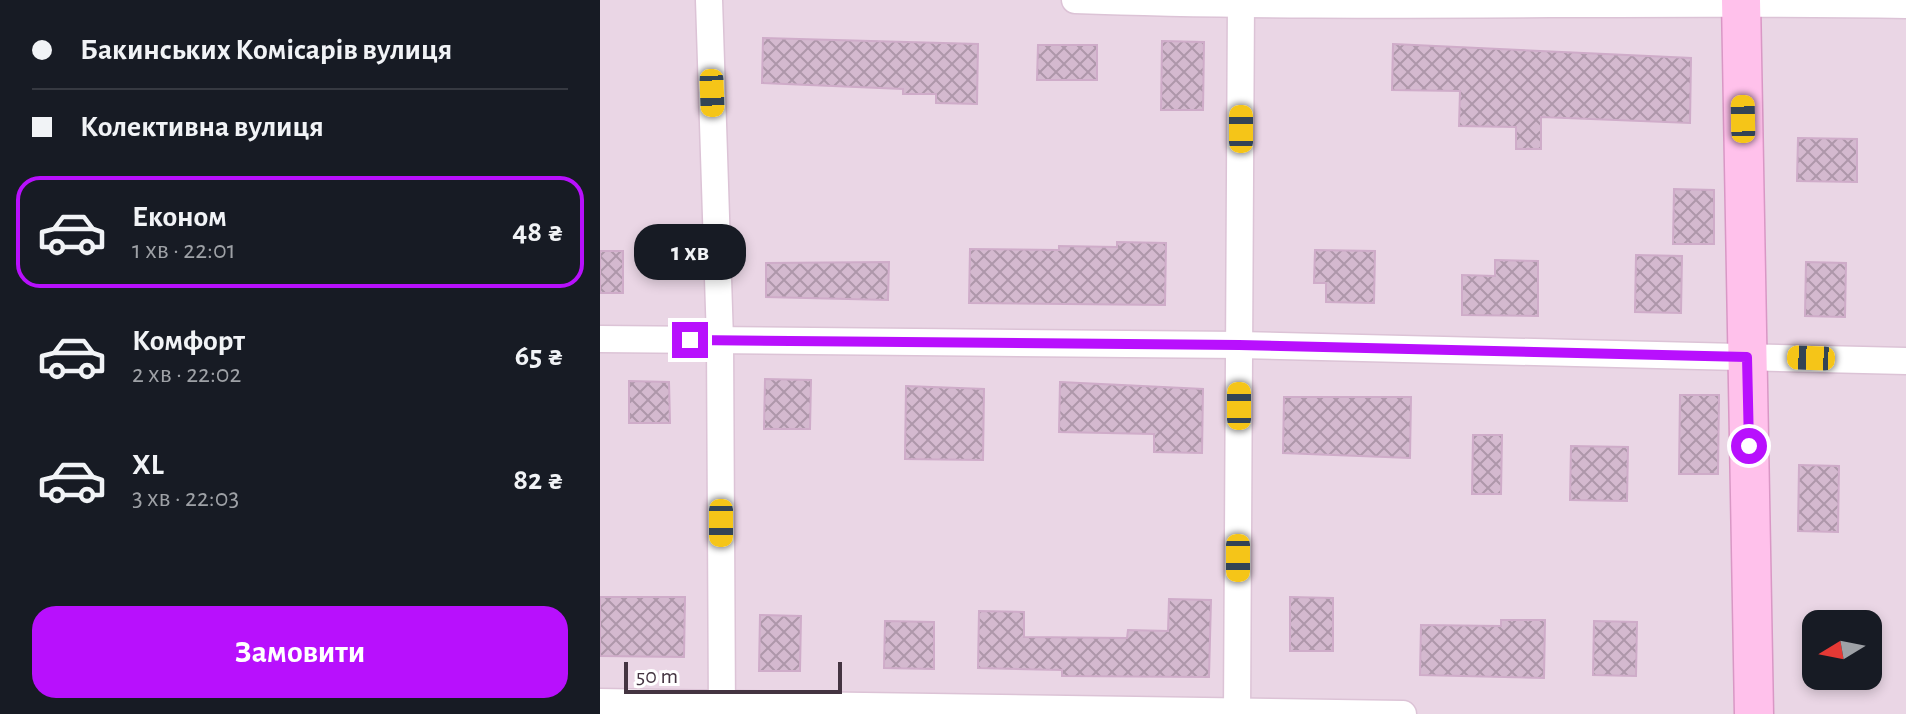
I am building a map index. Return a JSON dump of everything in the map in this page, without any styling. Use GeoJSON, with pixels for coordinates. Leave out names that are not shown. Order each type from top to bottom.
{"type":"FeatureCollection","features":[{"type":"Feature","properties":{"kind":"street"},"geometry":{"type":"LineString","coordinates":[[709,0],[720,340],[722,710]]}},
{"type":"Feature","properties":{"kind":"street"},"geometry":{"type":"LineString","coordinates":[[1075,0],[1241,3],[1741,0],[1906,5]]}},
{"type":"Feature","properties":{"kind":"street"},"geometry":{"type":"LineString","coordinates":[[1741,0],[1754,714]]}},
{"type":"Feature","properties":{"kind":"street"},"geometry":{"type":"LineString","coordinates":[[1237,712],[1241,3]]}},
{"type":"Feature","properties":{"kind":"street"},"geometry":{"type":"LineString","coordinates":[[600,339],[1239,345],[1906,361]]}},
{"type":"Feature","properties":{"kind":"street"},"geometry":{"type":"LineString","coordinates":[[600,702],[722,710],[1403,714]]}},
{"type":"Feature","properties":{"kind":"shaded area"},"geometry":{"type":"Polygon","coordinates":[[[600,0],[1906,0],[1906,714],[600,714],[600,0]]]}},
{"type":"Feature","properties":{"kind":"building"},"geometry":{"type":"Polygon","coordinates":[[[763,38],[978,44],[977,104],[936,103],[936,94],[903,94],[903,89],[762,83],[763,38]]]}},
{"type":"Feature","properties":{"kind":"building"},"geometry":{"type":"Polygon","coordinates":[[[1162,41],[1204,42],[1203,110],[1161,110],[1162,41]]]}},
{"type":"Feature","properties":{"kind":"building"},"geometry":{"type":"Polygon","coordinates":[[[1393,44],[1691,58],[1690,123],[1541,117],[1541,149],[1516,149],[1516,127],[1459,126],[1460,91],[1392,90],[1393,44]]]}},
{"type":"Feature","properties":{"kind":"building"},"geometry":{"type":"Polygon","coordinates":[[[1038,45],[1097,45],[1097,80],[1037,80],[1038,45]]]}},
{"type":"Feature","properties":{"kind":"building"},"geometry":{"type":"Polygon","coordinates":[[[1798,138],[1857,139],[1857,182],[1797,181],[1798,138]]]}},
{"type":"Feature","properties":{"kind":"building"},"geometry":{"type":"Polygon","coordinates":[[[1674,189],[1714,190],[1714,244],[1673,244],[1674,189]]]}},
{"type":"Feature","properties":{"kind":"building"},"geometry":{"type":"Polygon","coordinates":[[[1117,242],[1166,243],[1165,305],[969,303],[970,249],[1059,250],[1059,246],[1117,247],[1117,242]]]}},
{"type":"Feature","properties":{"kind":"building"},"geometry":{"type":"Polygon","coordinates":[[[1315,250],[1375,251],[1374,303],[1326,302],[1326,283],[1314,283],[1315,250]]]}},
{"type":"Feature","properties":{"kind":"building"},"geometry":{"type":"Polygon","coordinates":[[[600,251],[623,251],[623,293],[600,293],[600,251]]]}},
{"type":"Feature","properties":{"kind":"building"},"geometry":{"type":"Polygon","coordinates":[[[1636,255],[1682,256],[1681,313],[1635,312],[1636,255]]]}},
{"type":"Feature","properties":{"kind":"building"},"geometry":{"type":"Polygon","coordinates":[[[1495,260],[1538,261],[1538,316],[1462,315],[1462,275],[1495,276],[1495,260]]]}},
{"type":"Feature","properties":{"kind":"building"},"geometry":{"type":"Polygon","coordinates":[[[889,262],[888,300],[766,297],[766,263],[889,262]]]}},
{"type":"Feature","properties":{"kind":"building"},"geometry":{"type":"Polygon","coordinates":[[[1806,262],[1846,263],[1845,317],[1805,316],[1806,262]]]}},
{"type":"Feature","properties":{"kind":"building"},"geometry":{"type":"Polygon","coordinates":[[[765,379],[811,380],[810,429],[764,429],[765,379]]]}},
{"type":"Feature","properties":{"kind":"building"},"geometry":{"type":"Polygon","coordinates":[[[629,381],[669,382],[670,423],[629,423],[629,381]]]}},
{"type":"Feature","properties":{"kind":"building"},"geometry":{"type":"Polygon","coordinates":[[[1060,382],[1203,389],[1202,453],[1154,452],[1154,434],[1059,432],[1060,382]]]}},
{"type":"Feature","properties":{"kind":"building"},"geometry":{"type":"Polygon","coordinates":[[[906,386],[984,389],[983,460],[905,459],[906,386]]]}},
{"type":"Feature","properties":{"kind":"building"},"geometry":{"type":"Polygon","coordinates":[[[1680,395],[1719,395],[1718,474],[1679,474],[1680,395]]]}},
{"type":"Feature","properties":{"kind":"building"},"geometry":{"type":"Polygon","coordinates":[[[1284,397],[1411,397],[1410,458],[1283,453],[1284,397]]]}},
{"type":"Feature","properties":{"kind":"building"},"geometry":{"type":"Polygon","coordinates":[[[1473,435],[1502,435],[1501,494],[1472,494],[1473,435]]]}},
{"type":"Feature","properties":{"kind":"building"},"geometry":{"type":"Polygon","coordinates":[[[1571,446],[1628,447],[1627,501],[1570,500],[1571,446]]]}},
{"type":"Feature","properties":{"kind":"building"},"geometry":{"type":"Polygon","coordinates":[[[1799,465],[1839,466],[1838,532],[1798,531],[1799,465]]]}},
{"type":"Feature","properties":{"kind":"building"},"geometry":{"type":"Polygon","coordinates":[[[600,597],[685,597],[684,657],[600,656],[600,597]]]}},
{"type":"Feature","properties":{"kind":"building"},"geometry":{"type":"Polygon","coordinates":[[[1290,597],[1333,598],[1333,651],[1290,651],[1290,597]]]}},
{"type":"Feature","properties":{"kind":"building"},"geometry":{"type":"Polygon","coordinates":[[[1169,599],[1211,600],[1209,677],[1062,676],[1062,670],[978,668],[979,611],[1024,612],[1024,637],[1127,638],[1128,630],[1168,631],[1169,599]]]}},
{"type":"Feature","properties":{"kind":"building"},"geometry":{"type":"Polygon","coordinates":[[[760,615],[801,616],[800,671],[759,671],[760,615]]]}},
{"type":"Feature","properties":{"kind":"building"},"geometry":{"type":"Polygon","coordinates":[[[1501,620],[1545,620],[1544,678],[1420,675],[1421,625],[1501,626],[1501,620]]]}},
{"type":"Feature","properties":{"kind":"building"},"geometry":{"type":"Polygon","coordinates":[[[885,621],[934,622],[934,669],[884,668],[885,621]]]}},
{"type":"Feature","properties":{"kind":"building"},"geometry":{"type":"Polygon","coordinates":[[[1594,621],[1637,622],[1636,676],[1593,675],[1594,621]]]}},
{"type":"Feature","properties":{"kind":"route"},"geometry":{"type":"LineString","coordinates":[[690,340],[1239,345],[1747,357],[1749,446]]}}]}
